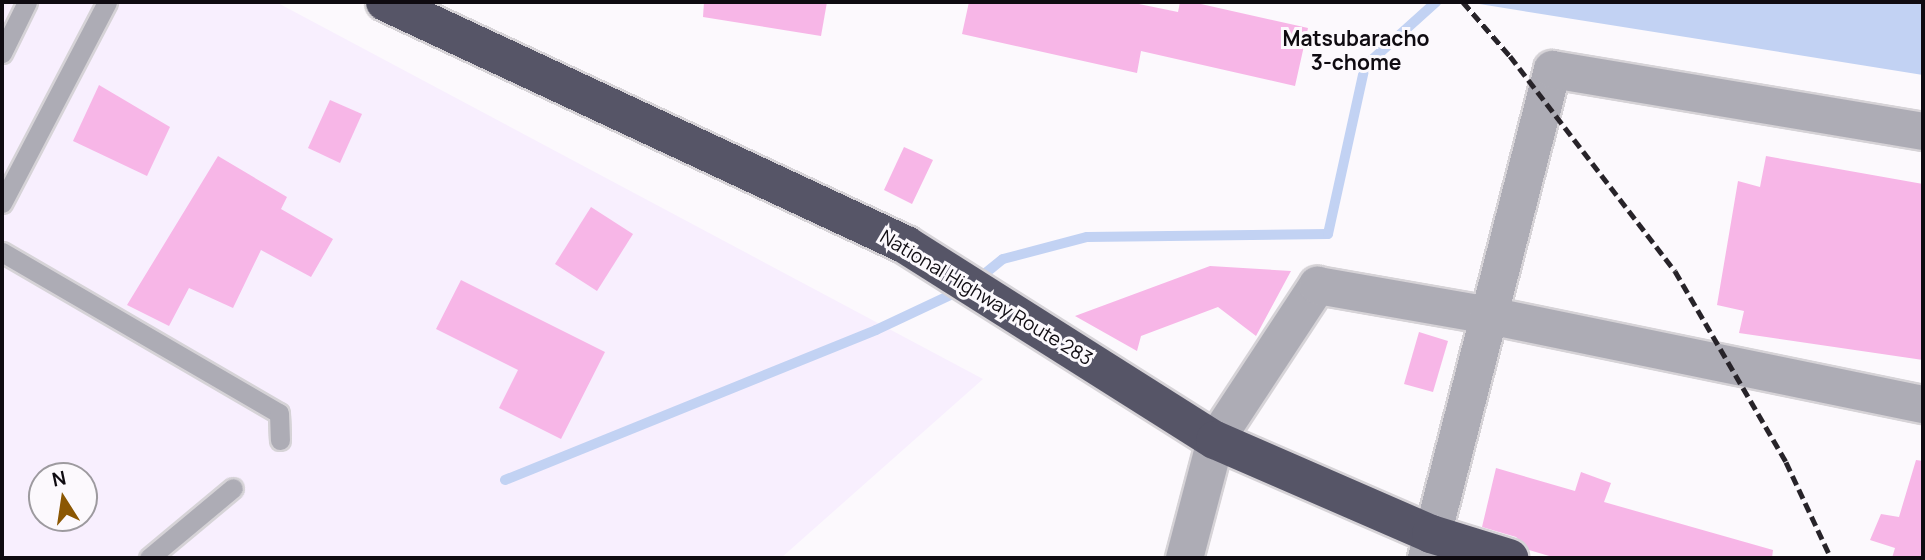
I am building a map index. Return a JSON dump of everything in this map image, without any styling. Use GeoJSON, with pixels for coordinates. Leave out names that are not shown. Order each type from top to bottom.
{"type":"FeatureCollection","features":[{"type":"Feature","properties":{"kind":"highway","name":"National Highway Route 283"},"geometry":{"type":"LineString","coordinates":[[385,2],[906,246],[1215,440],[1429,546],[1509,558]]}},
{"type":"Feature","properties":{"kind":"street"},"geometry":{"type":"LineString","coordinates":[[1429,546],[1552,69],[1923,131]]}},
{"type":"Feature","properties":{"kind":"street"},"geometry":{"type":"LineString","coordinates":[[1184,558],[1215,440],[1317,285],[1489,315],[1923,404]]}},
{"type":"Feature","properties":{"kind":"lane"},"geometry":{"type":"LineString","coordinates":[[2,53],[27,2]]}},
{"type":"Feature","properties":{"kind":"lane"},"geometry":{"type":"LineString","coordinates":[[2,203],[107,2]]}},
{"type":"Feature","properties":{"kind":"lane"},"geometry":{"type":"LineString","coordinates":[[2,252],[279,413],[280,440]]}},
{"type":"Feature","properties":{"kind":"lane"},"geometry":{"type":"LineString","coordinates":[[149,558],[233,488]]}},
{"type":"Feature","properties":{"kind":"shaded area"},"geometry":{"type":"Polygon","coordinates":[[[2,2],[276,2],[983,379],[781,558],[2,558],[2,2]]]}},
{"type":"Feature","properties":{"kind":"water"},"geometry":{"type":"Polygon","coordinates":[[[1467,2],[1923,2],[1923,75],[1467,2]]]}},
{"type":"Feature","properties":{"kind":"building"},"geometry":{"type":"Polygon","coordinates":[[[704,2],[827,2],[821,36],[703,17],[704,2]]]}},
{"type":"Feature","properties":{"kind":"building"},"geometry":{"type":"Polygon","coordinates":[[[969,2],[1129,2],[1178,12],[1180,2],[1192,2],[1308,28],[1295,86],[1141,51],[1137,73],[962,34],[969,2]]]}},
{"type":"Feature","properties":{"kind":"building"},"geometry":{"type":"Polygon","coordinates":[[[99,85],[170,127],[147,176],[73,141],[99,85]]]}},
{"type":"Feature","properties":{"kind":"building"},"geometry":{"type":"Polygon","coordinates":[[[330,100],[362,114],[340,163],[308,148],[330,100]]]}},
{"type":"Feature","properties":{"kind":"building"},"geometry":{"type":"Polygon","coordinates":[[[904,147],[933,160],[912,204],[884,190],[904,147]]]}},
{"type":"Feature","properties":{"kind":"building"},"geometry":{"type":"Polygon","coordinates":[[[218,156],[287,197],[281,209],[333,239],[311,277],[261,250],[233,308],[189,288],[169,326],[127,305],[218,156]]]}},
{"type":"Feature","properties":{"kind":"building"},"geometry":{"type":"Polygon","coordinates":[[[1766,156],[1923,184],[1923,360],[1739,333],[1744,311],[1717,305],[1738,181],[1760,187],[1766,156]]]}},
{"type":"Feature","properties":{"kind":"building"},"geometry":{"type":"Polygon","coordinates":[[[591,207],[633,234],[597,291],[555,264],[591,207]]]}},
{"type":"Feature","properties":{"kind":"building"},"geometry":{"type":"Polygon","coordinates":[[[1210,266],[1291,271],[1256,336],[1218,307],[1141,336],[1137,351],[1075,316],[1210,266]]]}},
{"type":"Feature","properties":{"kind":"building"},"geometry":{"type":"Polygon","coordinates":[[[461,280],[605,352],[561,439],[499,408],[518,370],[436,329],[461,280]]]}},
{"type":"Feature","properties":{"kind":"building"},"geometry":{"type":"Polygon","coordinates":[[[1419,332],[1448,341],[1433,392],[1404,384],[1419,332]]]}},
{"type":"Feature","properties":{"kind":"building"},"geometry":{"type":"Polygon","coordinates":[[[1916,460],[1923,461],[1923,558],[1892,558],[1895,548],[1870,540],[1881,514],[1899,517],[1916,460]]]}},
{"type":"Feature","properties":{"kind":"building"},"geometry":{"type":"Polygon","coordinates":[[[1496,468],[1575,491],[1581,472],[1611,483],[1604,502],[1773,550],[1772,558],[1556,558],[1529,550],[1516,537],[1482,527],[1496,468]]]}},
{"type":"Feature","properties":{"kind":"waterway"},"geometry":{"type":"LineString","coordinates":[[977,280],[1003,259],[1087,237],[1328,234],[1365,66],[1436,2]]}},
{"type":"Feature","properties":{"kind":"waterway"},"geometry":{"type":"LineString","coordinates":[[505,480],[876,330],[961,290]]}},
{"type":"Feature","properties":{"kind":"railway"},"geometry":{"type":"LineString","coordinates":[[1463,2],[1510,56],[1675,271],[1786,462],[1831,558]]}},
{"type":"Feature","properties":{"kind":"district","name":"Matsubaracho 3-chome"},"geometry":{"type":"Point","coordinates":[1356,50]}}]}
